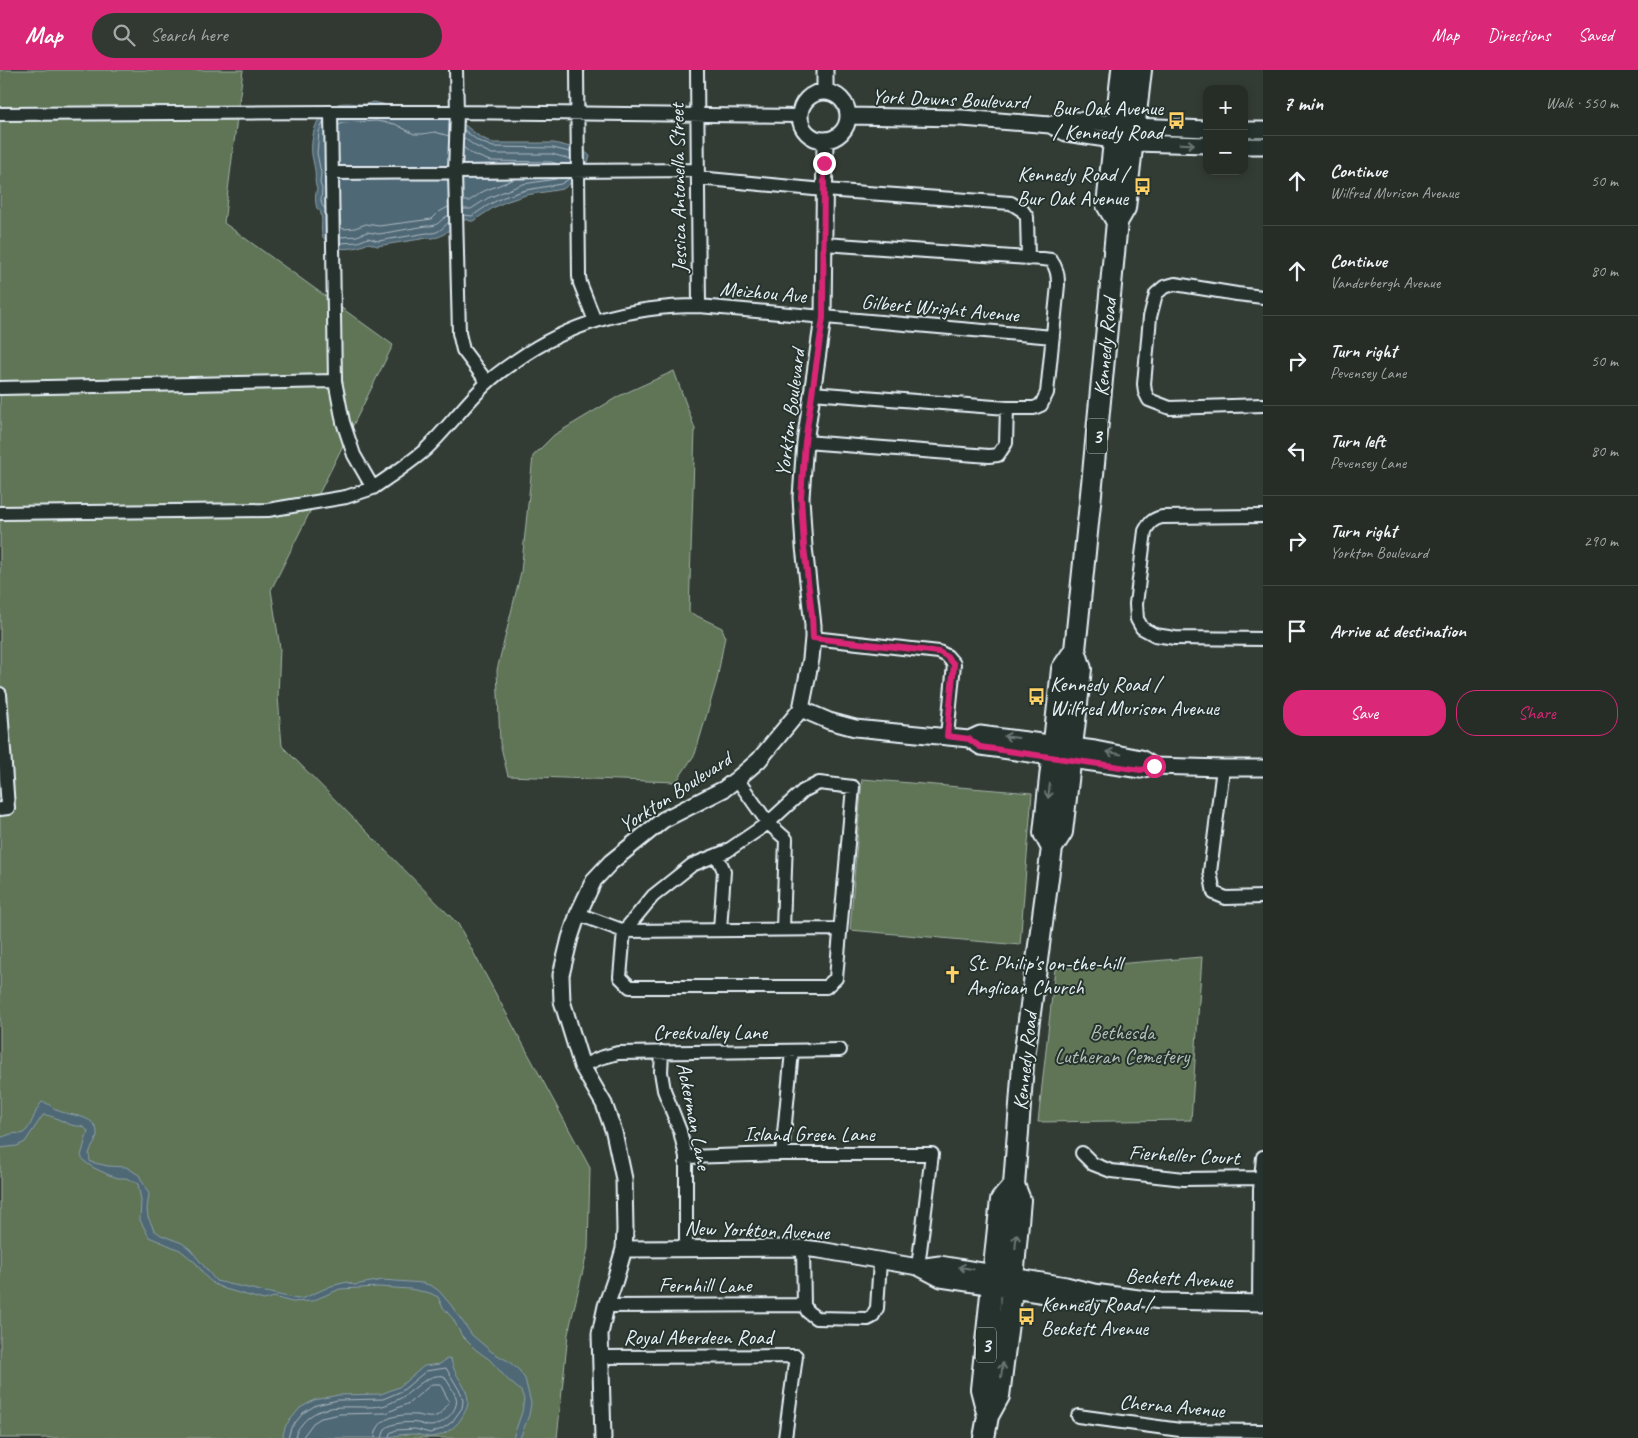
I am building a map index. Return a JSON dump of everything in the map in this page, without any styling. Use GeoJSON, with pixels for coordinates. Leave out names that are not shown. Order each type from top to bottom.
{"type":"FeatureCollection","features":[{"type":"Feature","properties":{"kind":"main road","name":"Kennedy Road"},"geometry":{"type":"LineString","coordinates":[[1122,70],[1124,133]]}},
{"type":"Feature","properties":{"kind":"main road","name":"Kennedy Road"},"geometry":{"type":"LineString","coordinates":[[984,1438],[988,1416],[998,1396],[1013,1283],[1020,1200],[1014,1185],[1023,1065],[1052,848],[1044,833],[1081,669],[1075,650],[1117,222],[1107,205],[1141,70]]}},
{"type":"Feature","properties":{"kind":"main road","name":"Kennedy Road"},"geometry":{"type":"LineString","coordinates":[[988,1416],[981,1390],[1001,1200],[1014,1185]]}},
{"type":"Feature","properties":{"kind":"street"},"geometry":{"type":"LineString","coordinates":[[456,70],[455,172],[459,333],[463,350],[488,382]]}},
{"type":"Feature","properties":{"kind":"street"},"geometry":{"type":"LineString","coordinates":[[577,70],[579,276],[595,321]]}},
{"type":"Feature","properties":{"kind":"street","name":"Jessica Antonella Street"},"geometry":{"type":"LineString","coordinates":[[697,70],[699,306]]}},
{"type":"Feature","properties":{"kind":"street"},"geometry":{"type":"LineString","coordinates":[[825,70],[825,92]]}},
{"type":"Feature","properties":{"kind":"street"},"geometry":{"type":"LineString","coordinates":[[825,92],[839,97],[844,102],[848,116],[843,130],[838,135],[825,140],[812,137],[807,133],[799,116],[800,108],[804,101],[810,96],[825,92]]}},
{"type":"Feature","properties":{"kind":"street"},"geometry":{"type":"LineString","coordinates":[[331,112],[335,381],[343,422],[354,455],[373,488]]}},
{"type":"Feature","properties":{"kind":"street"},"geometry":{"type":"LineString","coordinates":[[0,114],[457,112],[799,116]]}},
{"type":"Feature","properties":{"kind":"street","name":"York Downs Boulevard"},"geometry":{"type":"LineString","coordinates":[[848,116],[962,118],[1050,125],[1066,133],[1124,133]]}},
{"type":"Feature","properties":{"kind":"street"},"geometry":{"type":"LineString","coordinates":[[1124,133],[1203,129]]}},
{"type":"Feature","properties":{"kind":"street"},"geometry":{"type":"LineString","coordinates":[[1248,130],[1263,130]]}},
{"type":"Feature","properties":{"kind":"street"},"geometry":{"type":"LineString","coordinates":[[1124,133],[1203,144]]}},
{"type":"Feature","properties":{"kind":"street","name":"Yorkton Boulevard"},"geometry":{"type":"LineString","coordinates":[[603,1438],[600,1358],[601,1325],[624,1249],[625,1195],[618,1147],[604,1104],[582,1066],[562,1001],[561,975],[578,914],[594,880],[611,862],[663,820],[724,789],[737,779],[759,760],[801,709],[813,638],[801,497],[805,442],[823,318],[825,140]]}},
{"type":"Feature","properties":{"kind":"street"},"geometry":{"type":"LineString","coordinates":[[1248,146],[1263,146]]}},
{"type":"Feature","properties":{"kind":"street"},"geometry":{"type":"LineString","coordinates":[[332,173],[578,172],[698,174],[824,190],[1011,203],[1022,210],[1027,218],[1028,259]]}},
{"type":"Feature","properties":{"kind":"street"},"geometry":{"type":"LineString","coordinates":[[812,393],[1008,408],[1034,408],[1041,405],[1047,393],[1058,284],[1056,267],[1051,260],[824,244]]}},
{"type":"Feature","properties":{"kind":"street"},"geometry":{"type":"LineString","coordinates":[[1263,297],[1175,284],[1164,288],[1156,294],[1150,318],[1144,384],[1149,400],[1170,408],[1263,405]]}},
{"type":"Feature","properties":{"kind":"street","name":"Meizhou Ave"},"geometry":{"type":"LineString","coordinates":[[0,513],[268,510],[346,497],[373,488],[404,466],[424,450],[488,382],[532,350],[563,333],[595,321],[647,309],[699,306],[823,318]]}},
{"type":"Feature","properties":{"kind":"street","name":"Gilbert Wright Avenue"},"geometry":{"type":"LineString","coordinates":[[823,318],[1053,338]]}},
{"type":"Feature","properties":{"kind":"street"},"geometry":{"type":"LineString","coordinates":[[0,388],[335,381]]}},
{"type":"Feature","properties":{"kind":"street"},"geometry":{"type":"LineString","coordinates":[[805,442],[989,456],[998,455],[1006,443],[1008,408]]}},
{"type":"Feature","properties":{"kind":"street"},"geometry":{"type":"LineString","coordinates":[[1263,516],[1155,518],[1147,525],[1145,531],[1136,604],[1137,619],[1142,628],[1155,635],[1175,638],[1263,639]]}},
{"type":"Feature","properties":{"kind":"street"},"geometry":{"type":"LineString","coordinates":[[813,638],[939,652],[946,656],[954,664],[947,736]]}},
{"type":"Feature","properties":{"kind":"street"},"geometry":{"type":"LineString","coordinates":[[0,694],[8,808],[0,809]]}},
{"type":"Feature","properties":{"kind":"street"},"geometry":{"type":"LineString","coordinates":[[801,709],[829,721],[855,728],[969,739],[980,734],[1141,770],[1154,766],[1263,768]]}},
{"type":"Feature","properties":{"kind":"street"},"geometry":{"type":"LineString","coordinates":[[1222,768],[1210,872],[1214,893],[1226,898],[1263,897]]}},
{"type":"Feature","properties":{"kind":"street"},"geometry":{"type":"LineString","coordinates":[[737,779],[768,822],[786,839],[783,929]]}},
{"type":"Feature","properties":{"kind":"street"},"geometry":{"type":"LineString","coordinates":[[819,783],[853,786],[836,978],[826,987],[630,987],[620,977],[624,931],[653,896],[692,865],[717,855],[727,851],[768,822],[803,791],[819,783]]}},
{"type":"Feature","properties":{"kind":"street"},"geometry":{"type":"LineString","coordinates":[[717,855],[724,872],[720,930]]}},
{"type":"Feature","properties":{"kind":"street"},"geometry":{"type":"LineString","coordinates":[[578,914],[624,931],[839,928]]}},
{"type":"Feature","properties":{"kind":"street","name":"Creekvalley Lane"},"geometry":{"type":"LineString","coordinates":[[582,1066],[618,1053],[840,1050]]}},
{"type":"Feature","properties":{"kind":"street"},"geometry":{"type":"LineString","coordinates":[[782,1154],[792,1051]]}},
{"type":"Feature","properties":{"kind":"street","name":"Ackerman Lane"},"geometry":{"type":"LineString","coordinates":[[662,1052],[661,1072],[664,1090],[680,1131],[686,1157],[686,1249]]}},
{"type":"Feature","properties":{"kind":"street","name":"Fierheller Court"},"geometry":{"type":"LineString","coordinates":[[1082,1153],[1093,1164],[1111,1171],[1184,1179],[1260,1178]]}},
{"type":"Feature","properties":{"kind":"street","name":"Island Green Lane"},"geometry":{"type":"LineString","coordinates":[[686,1157],[782,1154],[932,1154],[918,1267]]}},
{"type":"Feature","properties":{"kind":"street"},"geometry":{"type":"LineString","coordinates":[[1261,1303],[1260,1178],[1263,1157]]}},
{"type":"Feature","properties":{"kind":"street"},"geometry":{"type":"LineString","coordinates":[[803,1248],[804,1305],[808,1312],[816,1318],[868,1319],[872,1317],[878,1308],[880,1261]]}},
{"type":"Feature","properties":{"kind":"street","name":"New Yorkton Avenue"},"geometry":{"type":"LineString","coordinates":[[624,1249],[803,1248],[918,1267],[940,1264],[993,1280],[1013,1283]]}},
{"type":"Feature","properties":{"kind":"street","name":"Beckett Avenue"},"geometry":{"type":"LineString","coordinates":[[1013,1283],[1065,1298],[1094,1292],[1161,1301],[1261,1303]]}},
{"type":"Feature","properties":{"kind":"street","name":"Fernhill Lane"},"geometry":{"type":"LineString","coordinates":[[606,1306],[804,1305]]}},
{"type":"Feature","properties":{"kind":"street","name":"Royal Aberdeen Road"},"geometry":{"type":"LineString","coordinates":[[600,1358],[796,1356],[785,1438]]}},
{"type":"Feature","properties":{"kind":"street","name":"Cherna Avenue"},"geometry":{"type":"LineString","coordinates":[[1078,1416],[1190,1431],[1263,1431]]}},
{"type":"Feature","properties":{"kind":"green space"},"geometry":{"type":"Polygon","coordinates":[[[0,70],[243,70],[224,223],[393,345],[271,590],[280,648],[278,697],[282,746],[458,924],[590,1168],[588,1249],[568,1334],[557,1438],[0,1438],[0,70]]]}},
{"type":"Feature","properties":{"kind":"green space"},"geometry":{"type":"Polygon","coordinates":[[[674,371],[695,429],[689,612],[722,628],[725,636],[717,680],[695,754],[676,782],[508,776],[500,743],[497,670],[521,572],[533,456],[554,435],[619,396],[674,371]]]}},
{"type":"Feature","properties":{"kind":"green space"},"geometry":{"type":"Polygon","coordinates":[[[862,779],[1032,793],[1020,945],[850,930],[862,779]]]}},
{"type":"Feature","properties":{"kind":"green space","name":"Bethesda Lutheran Cemetery"},"geometry":{"type":"Polygon","coordinates":[[[1202,957],[1191,1120],[1038,1122],[1055,969],[1202,957]]]}},
{"type":"Feature","properties":{"kind":"water"},"geometry":{"type":"Polygon","coordinates":[[[373,102],[457,119],[480,137],[493,143],[554,143],[583,150],[590,156],[584,173],[563,189],[526,195],[505,202],[473,221],[466,219],[457,227],[451,227],[447,232],[438,237],[377,246],[369,243],[358,247],[338,248],[327,242],[322,235],[321,212],[317,208],[316,201],[317,189],[312,155],[312,140],[320,117],[331,107],[342,103],[365,104],[373,102]]]}},
{"type":"Feature","properties":{"kind":"water"},"geometry":{"type":"Polygon","coordinates":[[[42,1102],[59,1111],[82,1117],[92,1122],[97,1135],[89,1154],[90,1162],[126,1167],[139,1175],[149,1194],[148,1217],[154,1230],[161,1235],[182,1243],[190,1249],[216,1281],[297,1299],[347,1282],[354,1285],[382,1280],[423,1283],[432,1286],[451,1305],[472,1335],[492,1352],[519,1370],[525,1379],[531,1403],[529,1415],[520,1438],[513,1438],[522,1412],[524,1399],[521,1391],[490,1360],[462,1336],[438,1297],[430,1293],[410,1289],[379,1287],[340,1289],[312,1301],[292,1302],[274,1297],[264,1300],[214,1284],[206,1277],[196,1263],[180,1250],[149,1237],[140,1220],[141,1200],[138,1184],[126,1178],[109,1175],[85,1162],[81,1156],[88,1131],[82,1126],[72,1125],[43,1115],[25,1142],[17,1146],[0,1148],[0,1138],[13,1134],[22,1134],[26,1131],[42,1102]]]}},
{"type":"Feature","properties":{"kind":"water"},"geometry":{"type":"Polygon","coordinates":[[[448,1358],[451,1359],[454,1370],[466,1390],[468,1401],[467,1408],[461,1419],[455,1426],[443,1434],[434,1437],[413,1434],[387,1438],[284,1438],[283,1434],[286,1425],[300,1408],[314,1400],[338,1395],[381,1394],[399,1387],[424,1366],[440,1364],[448,1358]]]}},
{"type":"Feature","properties":{"kind":"place","name":"Bur Oak Avenue / Kennedy Road"},"geometry":{"type":"Point","coordinates":[1177,120]}},
{"type":"Feature","properties":{"kind":"place","name":"Kennedy Road / Bur Oak Avenue"},"geometry":{"type":"Point","coordinates":[1142,186]}},
{"type":"Feature","properties":{"kind":"place","name":"Kennedy Road / Wilfred Murison Avenue"},"geometry":{"type":"Point","coordinates":[1036,696]}},
{"type":"Feature","properties":{"kind":"place","name":"St. Philip's on-the-hill Anglican Church"},"geometry":{"type":"Point","coordinates":[953,975]}},
{"type":"Feature","properties":{"kind":"place","name":"Kennedy Road / Beckett Avenue"},"geometry":{"type":"Point","coordinates":[1027,1316]}},
{"type":"Feature","properties":{"kind":"route"},"geometry":{"type":"LineString","coordinates":[[824,163],[823,318],[805,442],[801,497],[813,638],[939,652],[946,656],[954,664],[947,736],[969,739],[980,747],[1141,770],[1154,766]]}}]}
